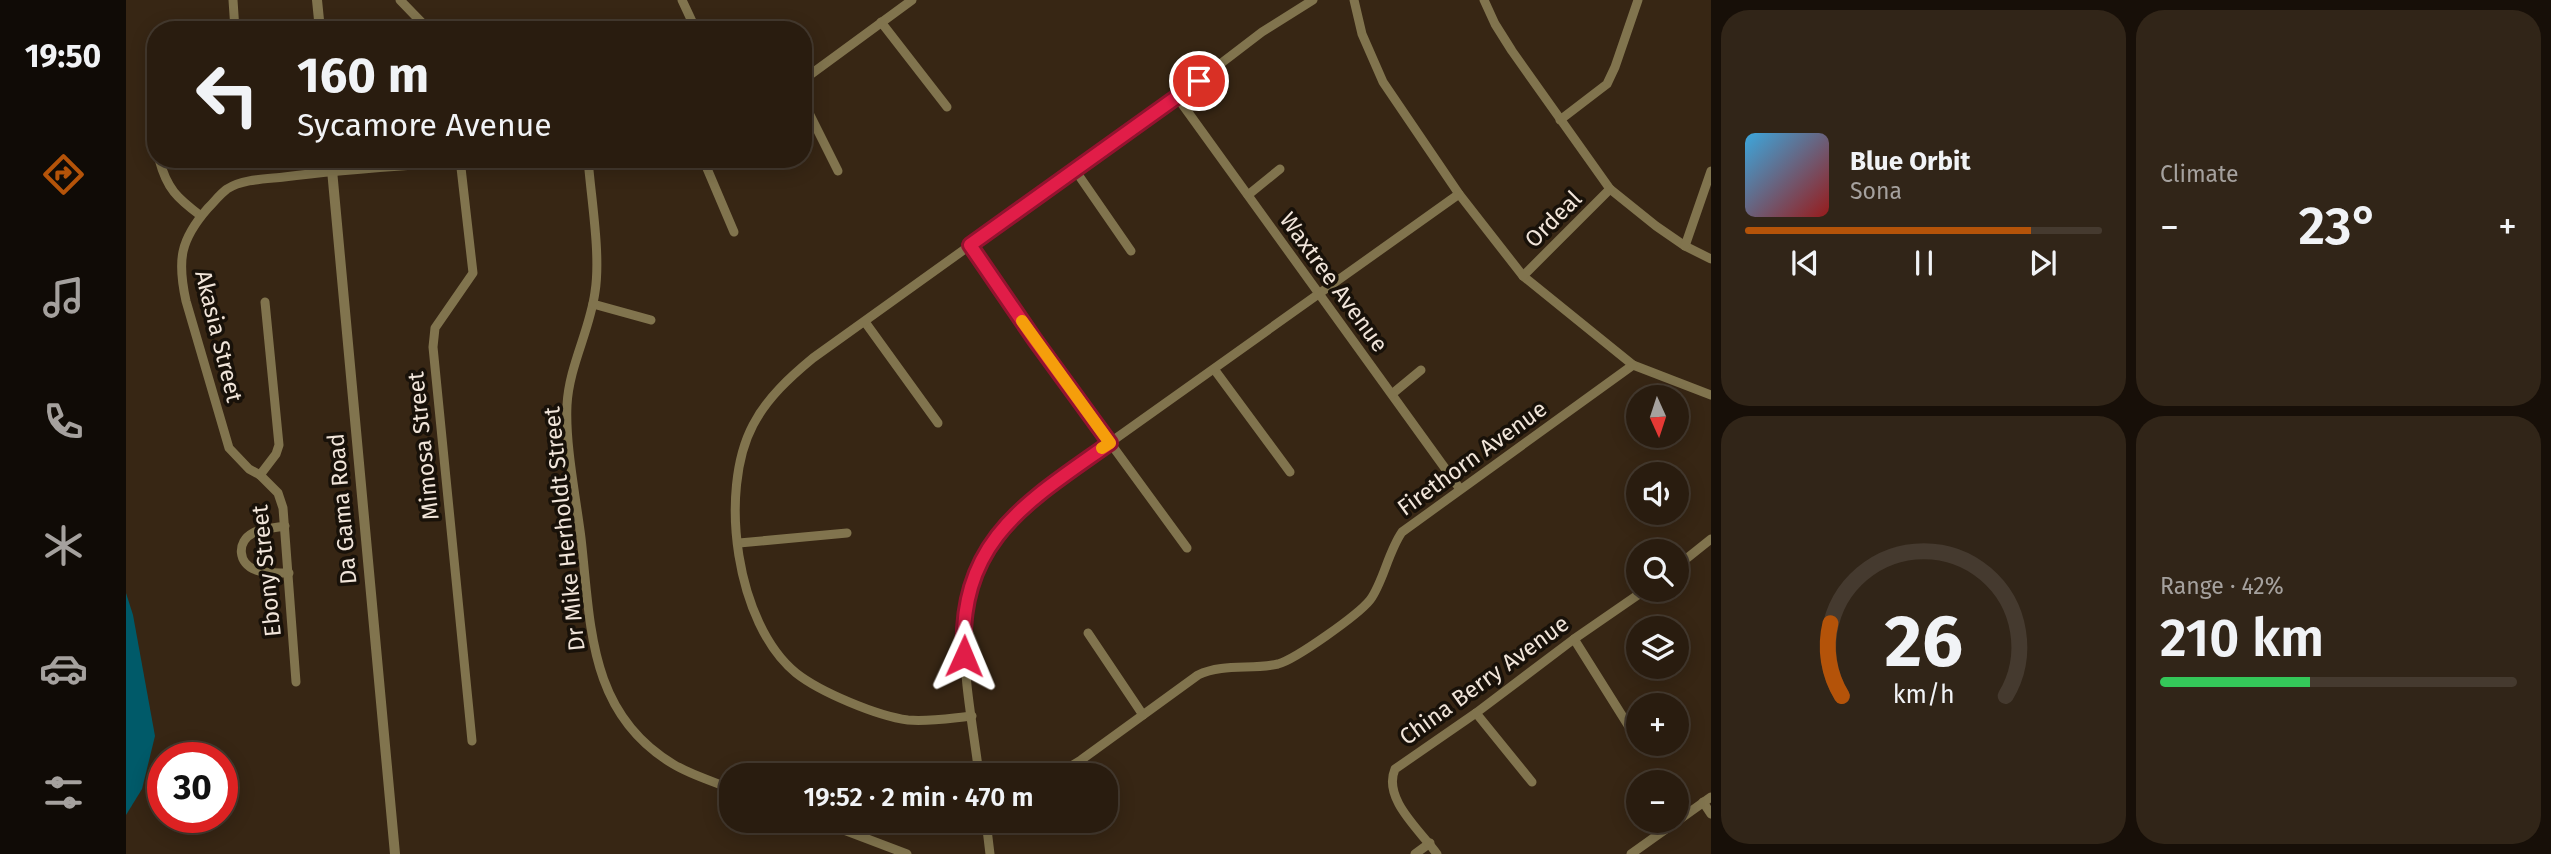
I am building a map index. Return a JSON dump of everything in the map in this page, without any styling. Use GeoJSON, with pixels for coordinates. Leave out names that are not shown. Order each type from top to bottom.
{"type":"FeatureCollection","features":[{"type":"Feature","properties":{"kind":"street"},"geometry":{"type":"LineString","coordinates":[[233,0],[234,21]]}},
{"type":"Feature","properties":{"kind":"street"},"geometry":{"type":"LineString","coordinates":[[317,0],[318,21]]}},
{"type":"Feature","properties":{"kind":"street"},"geometry":{"type":"LineString","coordinates":[[400,0],[420,21]]}},
{"type":"Feature","properties":{"kind":"street"},"geometry":{"type":"LineString","coordinates":[[682,0],[692,21]]}},
{"type":"Feature","properties":{"kind":"street"},"geometry":{"type":"LineString","coordinates":[[812,73],[881,22],[901,3],[912,0]]}},
{"type":"Feature","properties":{"kind":"street"},"geometry":{"type":"LineString","coordinates":[[972,716],[905,719],[819,688],[794,671],[777,652],[751,606],[738,543],[736,489],[744,447],[753,424],[770,399],[797,372],[1177,97],[1262,32],[1313,0]]}},
{"type":"Feature","properties":{"kind":"street"},"geometry":{"type":"LineString","coordinates":[[1354,0],[1362,34],[1383,82],[1459,194],[1524,275],[1633,365],[1711,395]]}},
{"type":"Feature","properties":{"kind":"street"},"geometry":{"type":"LineString","coordinates":[[1484,0],[1495,24],[1610,189],[1685,246],[1711,259]]}},
{"type":"Feature","properties":{"kind":"street"},"geometry":{"type":"LineString","coordinates":[[1560,120],[1607,84],[1638,0]]}},
{"type":"Feature","properties":{"kind":"street"},"geometry":{"type":"LineString","coordinates":[[881,22],[947,107]]}},
{"type":"Feature","properties":{"kind":"street","name":"Waxtree Avenue"},"geometry":{"type":"LineString","coordinates":[[1177,97],[1460,489]]}},
{"type":"Feature","properties":{"kind":"street"},"geometry":{"type":"LineString","coordinates":[[812,119],[838,171]]}},
{"type":"Feature","properties":{"kind":"street"},"geometry":{"type":"LineString","coordinates":[[162,168],[171,191],[201,216]]}},
{"type":"Feature","properties":{"kind":"street","name":"Akasia Street"},"geometry":{"type":"LineString","coordinates":[[260,475],[249,469],[229,448],[186,301],[181,265],[182,250],[201,216],[224,191],[237,185],[318,168]]}},
{"type":"Feature","properties":{"kind":"street","name":"Da Gama Road"},"geometry":{"type":"LineString","coordinates":[[332,168],[395,854]]}},
{"type":"Feature","properties":{"kind":"street","name":"Mimosa Street"},"geometry":{"type":"LineString","coordinates":[[461,168],[473,274],[435,328],[433,347],[472,741]]}},
{"type":"Feature","properties":{"kind":"street","name":"Dr Mike Herholdt Street"},"geometry":{"type":"LineString","coordinates":[[589,168],[597,269],[593,304],[573,373],[567,406],[598,666],[609,698],[641,738],[672,763],[719,783]]}},
{"type":"Feature","properties":{"kind":"street"},"geometry":{"type":"LineString","coordinates":[[707,168],[734,232]]}},
{"type":"Feature","properties":{"kind":"street"},"geometry":{"type":"LineString","coordinates":[[1248,195],[1280,169]]}},
{"type":"Feature","properties":{"kind":"street"},"geometry":{"type":"LineString","coordinates":[[1075,170],[1131,251]]}},
{"type":"Feature","properties":{"kind":"street"},"geometry":{"type":"LineString","coordinates":[[1685,246],[1711,171]]}},
{"type":"Feature","properties":{"kind":"street","name":"Ordeal"},"geometry":{"type":"LineString","coordinates":[[1524,275],[1610,189]]}},
{"type":"Feature","properties":{"kind":"street"},"geometry":{"type":"LineString","coordinates":[[978,763],[963,641],[965,620],[976,572],[1001,528],[1028,503],[1110,443],[1459,194]]}},
{"type":"Feature","properties":{"kind":"street"},"geometry":{"type":"LineString","coordinates":[[970,245],[1035,340],[1188,548]]}},
{"type":"Feature","properties":{"kind":"street","name":"Ebony Street"},"geometry":{"type":"LineString","coordinates":[[265,302],[279,445],[272,460],[260,475],[278,494],[285,526],[296,682]]}},
{"type":"Feature","properties":{"kind":"street"},"geometry":{"type":"LineString","coordinates":[[593,304],[652,320]]}},
{"type":"Feature","properties":{"kind":"street"},"geometry":{"type":"LineString","coordinates":[[865,322],[938,423]]}},
{"type":"Feature","properties":{"kind":"street","name":"Firethorn Avenue"},"geometry":{"type":"LineString","coordinates":[[1075,763],[1207,670],[1257,668],[1281,663],[1298,654],[1370,600],[1393,546],[1402,532],[1633,365]]}},
{"type":"Feature","properties":{"kind":"street"},"geometry":{"type":"LineString","coordinates":[[1214,369],[1290,472]]}},
{"type":"Feature","properties":{"kind":"street"},"geometry":{"type":"LineString","coordinates":[[1392,394],[1421,370]]}},
{"type":"Feature","properties":{"kind":"street"},"geometry":{"type":"LineString","coordinates":[[285,526],[251,534],[243,540],[240,551],[245,564],[256,570],[289,573]]}},
{"type":"Feature","properties":{"kind":"street"},"geometry":{"type":"LineString","coordinates":[[738,543],[847,533]]}},
{"type":"Feature","properties":{"kind":"street"},"geometry":{"type":"LineString","coordinates":[[1689,557],[1711,539]]}},
{"type":"Feature","properties":{"kind":"street","name":"China Berry Avenue"},"geometry":{"type":"LineString","coordinates":[[1437,854],[1397,801],[1391,786],[1392,775],[1402,762],[1476,713],[1628,602]]}},
{"type":"Feature","properties":{"kind":"street"},"geometry":{"type":"LineString","coordinates":[[1088,633],[1143,715]]}},
{"type":"Feature","properties":{"kind":"street"},"geometry":{"type":"LineString","coordinates":[[1574,639],[1626,722]]}},
{"type":"Feature","properties":{"kind":"street"},"geometry":{"type":"LineString","coordinates":[[1476,713],[1532,782]]}},
{"type":"Feature","properties":{"kind":"street"},"geometry":{"type":"LineString","coordinates":[[1632,854],[1707,799],[1711,814]]}},
{"type":"Feature","properties":{"kind":"street"},"geometry":{"type":"LineString","coordinates":[[852,833],[907,854]]}},
{"type":"Feature","properties":{"kind":"street"},"geometry":{"type":"LineString","coordinates":[[987,833],[990,854]]}},
{"type":"Feature","properties":{"kind":"street"},"geometry":{"type":"LineString","coordinates":[[1415,854],[1430,843]]}},
{"type":"Feature","properties":{"kind":"water"},"geometry":{"type":"Polygon","coordinates":[[[126,593],[133,615],[155,736],[154,742],[147,742],[147,769],[142,789],[126,815],[126,593]]]}},
{"type":"Feature","properties":{"kind":"slow traffic"},"geometry":{"type":"LineString","coordinates":[[1022,321],[1110,443],[1102,448]]}},
{"type":"Feature","properties":{"kind":"route"},"geometry":{"type":"LineString","coordinates":[[964,656],[965,620],[976,572],[1001,528],[1056,481],[1110,443],[970,245],[1199,81]]}}]}
